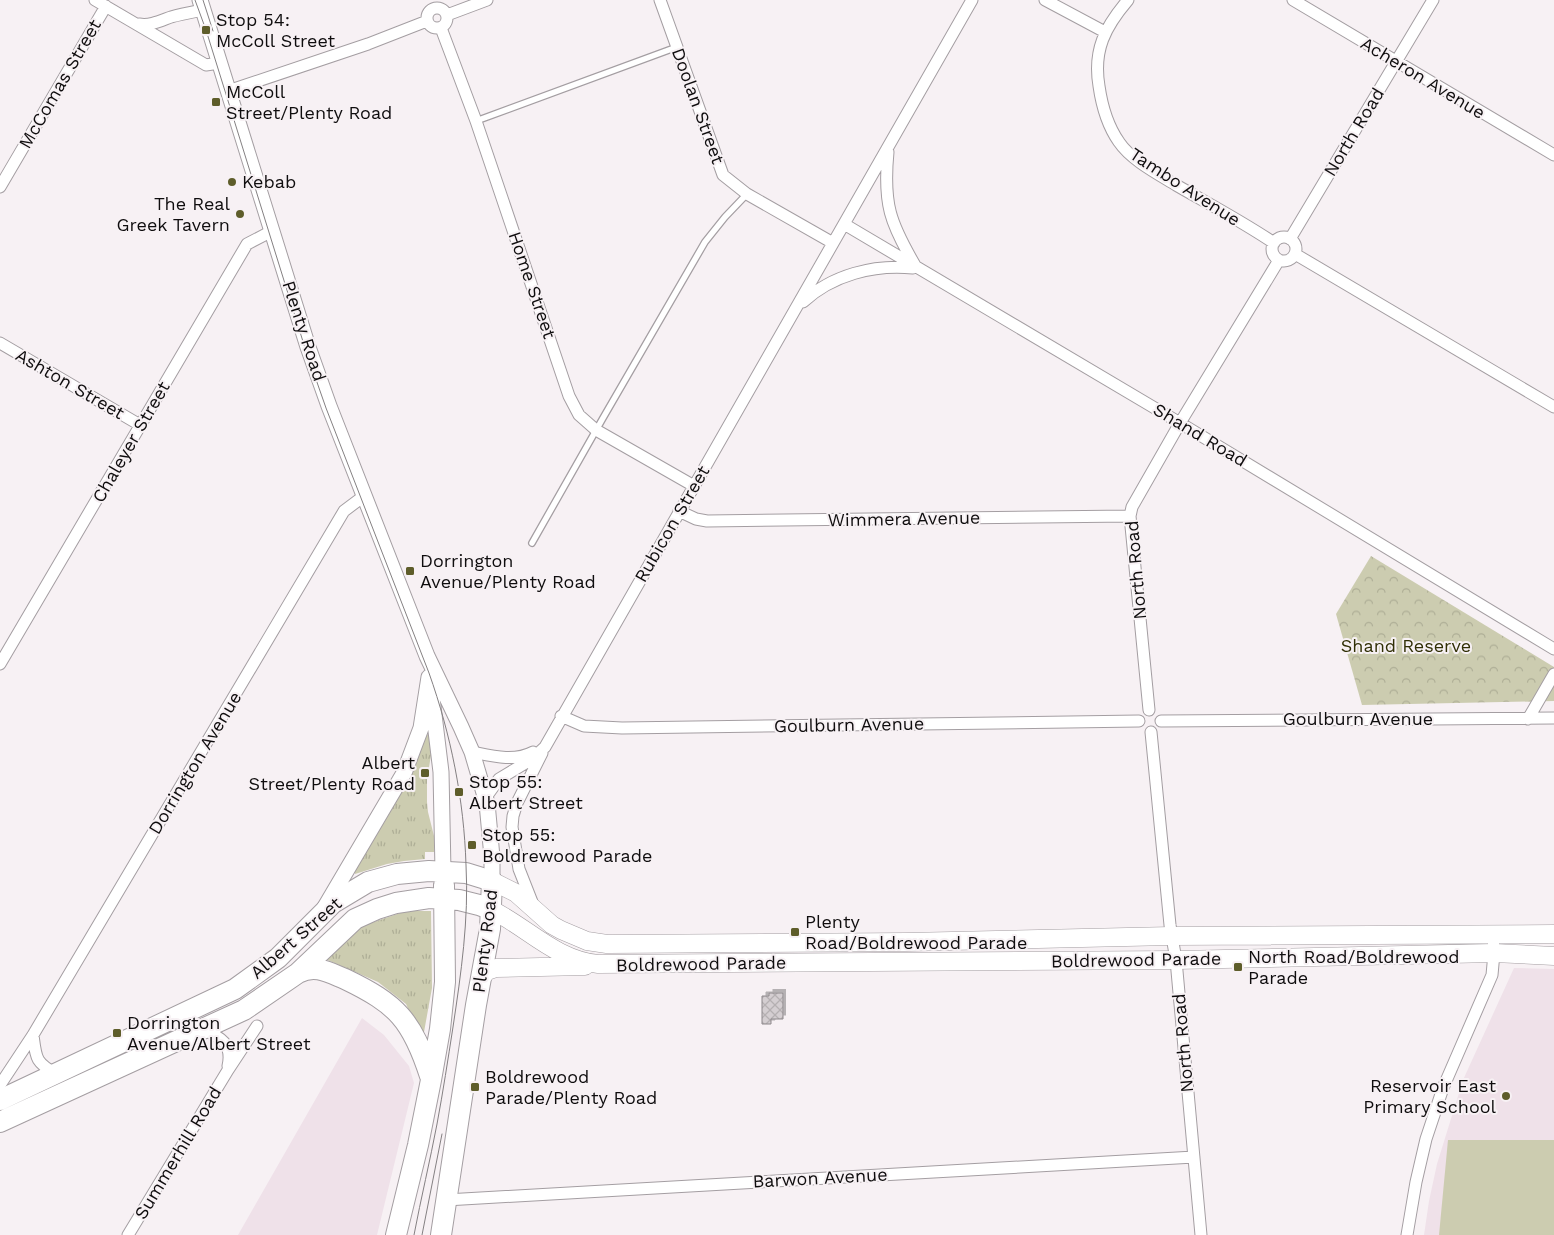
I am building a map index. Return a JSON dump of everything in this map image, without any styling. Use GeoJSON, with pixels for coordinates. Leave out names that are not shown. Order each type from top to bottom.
{"type":"FeatureCollection","features":[{"type":"Feature","properties":{"kind":"highway","name":"Albert Street"},"geometry":{"type":"LineString","coordinates":[[0,1100],[235,989],[278,958],[333,903],[349,892],[377,879],[412,872],[443,871],[469,874],[492,881]]}},
{"type":"Feature","properties":{"kind":"highway","name":"Plenty Road"},"geometry":{"type":"LineString","coordinates":[[396,1235],[408,1189],[440,1029],[445,982],[443,871]]}},
{"type":"Feature","properties":{"kind":"highway","name":"Plenty Road"},"geometry":{"type":"LineString","coordinates":[[441,1235],[492,910],[492,881]]}},
{"type":"Feature","properties":{"kind":"highway","name":"Albert Street"},"geometry":{"type":"LineString","coordinates":[[0,1122],[244,1010],[298,973],[355,919],[396,903],[422,899],[444,898],[472,903],[492,910]]}},
{"type":"Feature","properties":{"kind":"highway"},"geometry":{"type":"LineString","coordinates":[[298,973],[310,968],[322,969],[365,989],[391,1006],[408,1025],[416,1038],[431,1080]]}},
{"type":"Feature","properties":{"kind":"main road","name":"Plenty Road"},"geometry":{"type":"LineString","coordinates":[[202,5],[320,382],[427,656],[472,752],[486,797],[492,881]]}},
{"type":"Feature","properties":{"kind":"main road","name":"Plenty Road"},"geometry":{"type":"LineString","coordinates":[[427,656],[441,772],[443,871]]}},
{"type":"Feature","properties":{"kind":"main road"},"geometry":{"type":"LineString","coordinates":[[318,916],[342,880],[404,773],[421,728],[430,677]]}},
{"type":"Feature","properties":{"kind":"main road","name":"Boldrewood Parade"},"geometry":{"type":"LineString","coordinates":[[492,881],[516,893],[552,925],[578,938],[597,943],[907,942],[1172,936],[1554,934]]}},
{"type":"Feature","properties":{"kind":"main road","name":"Boldrewood Parade"},"geometry":{"type":"LineString","coordinates":[[492,910],[564,955],[577,960],[598,964],[1176,960],[1494,954],[1554,956]]}},
{"type":"Feature","properties":{"kind":"main road"},"geometry":{"type":"LineString","coordinates":[[907,942],[907,962]]}},
{"type":"Feature","properties":{"kind":"main road"},"geometry":{"type":"LineString","coordinates":[[482,977],[487,971],[496,968],[564,967],[598,964]]}},
{"type":"Feature","properties":{"kind":"street"},"geometry":{"type":"LineString","coordinates":[[95,0],[206,65],[219,63]]}},
{"type":"Feature","properties":{"kind":"street"},"geometry":{"type":"LineString","coordinates":[[446,15],[487,0]]}},
{"type":"Feature","properties":{"kind":"street","name":"Doolan Street"},"geometry":{"type":"LineString","coordinates":[[660,0],[723,175],[747,194],[833,243]]}},
{"type":"Feature","properties":{"kind":"street","name":"Rubicon Street"},"geometry":{"type":"LineString","coordinates":[[518,865],[513,835],[514,812],[547,742],[972,0]]}},
{"type":"Feature","properties":{"kind":"street"},"geometry":{"type":"LineString","coordinates":[[1045,0],[1105,32],[1116,14],[1128,0]]}},
{"type":"Feature","properties":{"kind":"street","name":"Acheron Avenue"},"geometry":{"type":"LineString","coordinates":[[1292,0],[1554,156]]}},
{"type":"Feature","properties":{"kind":"street","name":"North Road"},"geometry":{"type":"LineString","coordinates":[[1290,239],[1433,0]]}},
{"type":"Feature","properties":{"kind":"street"},"geometry":{"type":"LineString","coordinates":[[432,4],[436,8],[443,10],[446,15],[445,24],[441,28],[434,28],[426,21],[432,4]]}},
{"type":"Feature","properties":{"kind":"street"},"geometry":{"type":"LineString","coordinates":[[137,24],[150,24],[202,5]]}},
{"type":"Feature","properties":{"kind":"street","name":"McComas Street"},"geometry":{"type":"LineString","coordinates":[[0,187],[106,6]]}},
{"type":"Feature","properties":{"kind":"street"},"geometry":{"type":"LineString","coordinates":[[228,91],[368,44],[426,21]]}},
{"type":"Feature","properties":{"kind":"street","name":"Home Street"},"geometry":{"type":"LineString","coordinates":[[441,28],[476,121],[569,396],[579,415],[596,430],[694,486]]}},
{"type":"Feature","properties":{"kind":"street","name":"Tambo Avenue"},"geometry":{"type":"LineString","coordinates":[[1105,32],[1098,54],[1097,75],[1100,98],[1106,121],[1120,144],[1162,177],[1274,243]]}},
{"type":"Feature","properties":{"kind":"street","name":"Rubicon Street"},"geometry":{"type":"LineString","coordinates":[[888,147],[886,182],[889,212],[896,232],[917,268]]}},
{"type":"Feature","properties":{"kind":"street","name":"Shand Road"},"geometry":{"type":"LineString","coordinates":[[844,224],[1180,422],[1554,649]]}},
{"type":"Feature","properties":{"kind":"street","name":"Chaleyer Street"},"geometry":{"type":"LineString","coordinates":[[0,664],[247,244],[272,231]]}},
{"type":"Feature","properties":{"kind":"street"},"geometry":{"type":"LineString","coordinates":[[1281,238],[1290,239],[1296,245],[1295,254],[1288,260],[1279,260],[1273,253],[1274,243],[1281,238]]}},
{"type":"Feature","properties":{"kind":"street"},"geometry":{"type":"LineString","coordinates":[[1295,254],[1554,407]]}},
{"type":"Feature","properties":{"kind":"street","name":"North Road"},"geometry":{"type":"LineString","coordinates":[[1149,710],[1130,516],[1132,507],[1180,422],[1279,260]]}},
{"type":"Feature","properties":{"kind":"street","name":"Rubicon Street"},"geometry":{"type":"LineString","coordinates":[[794,311],[805,299],[818,290],[846,276],[881,268],[917,268]]}},
{"type":"Feature","properties":{"kind":"street","name":"Ashton Street"},"geometry":{"type":"LineString","coordinates":[[0,343],[140,425]]}},
{"type":"Feature","properties":{"kind":"street","name":"Dorrington Avenue"},"geometry":{"type":"LineString","coordinates":[[0,1085],[33,1036],[344,511],[364,496]]}},
{"type":"Feature","properties":{"kind":"street","name":"Wimmera Avenue"},"geometry":{"type":"LineString","coordinates":[[679,511],[700,520],[714,522],[1130,516]]}},
{"type":"Feature","properties":{"kind":"street"},"geometry":{"type":"LineString","coordinates":[[1528,718],[1554,674]]}},
{"type":"Feature","properties":{"kind":"street"},"geometry":{"type":"LineString","coordinates":[[1149,710],[1154,710],[1161,721],[1157,730],[1152,732],[1144,730],[1140,726],[1139,721],[1143,713],[1149,710]]}},
{"type":"Feature","properties":{"kind":"street","name":"Goulburn Avenue"},"geometry":{"type":"LineString","coordinates":[[561,716],[584,726],[622,728],[1139,721]]}},
{"type":"Feature","properties":{"kind":"street","name":"Goulburn Avenue"},"geometry":{"type":"LineString","coordinates":[[1161,721],[1554,718]]}},
{"type":"Feature","properties":{"kind":"street","name":"North Road"},"geometry":{"type":"LineString","coordinates":[[1152,732],[1202,1235]]}},
{"type":"Feature","properties":{"kind":"street","name":"Rubicon Street"},"geometry":{"type":"LineString","coordinates":[[472,752],[496,756],[522,757],[537,750],[547,742]]}},
{"type":"Feature","properties":{"kind":"street","name":"Rubicon Street"},"geometry":{"type":"LineString","coordinates":[[486,797],[499,779],[532,759],[547,742]]}},
{"type":"Feature","properties":{"kind":"street","name":"Boldrewood Parade"},"geometry":{"type":"LineString","coordinates":[[518,865],[526,890],[535,909]]}},
{"type":"Feature","properties":{"kind":"street"},"geometry":{"type":"LineString","coordinates":[[1407,1235],[1426,1139],[1443,1088],[1492,975],[1493,933]]}},
{"type":"Feature","properties":{"kind":"street","name":"Summerhill Road"},"geometry":{"type":"LineString","coordinates":[[128,1235],[228,1070],[257,1026]]}},
{"type":"Feature","properties":{"kind":"street","name":"Summerhill Road"},"geometry":{"type":"LineString","coordinates":[[202,1029],[217,1036],[226,1045],[231,1055],[228,1070]]}},
{"type":"Feature","properties":{"kind":"street"},"geometry":{"type":"LineString","coordinates":[[33,1036],[36,1057],[43,1066],[56,1074]]}},
{"type":"Feature","properties":{"kind":"street","name":"Barwon Avenue"},"geometry":{"type":"LineString","coordinates":[[446,1200],[1194,1157]]}},
{"type":"Feature","properties":{"kind":"lane"},"geometry":{"type":"LineString","coordinates":[[476,121],[677,47]]}},
{"type":"Feature","properties":{"kind":"lane"},"geometry":{"type":"LineString","coordinates":[[532,543],[705,242],[724,217],[747,194]]}},
{"type":"Feature","properties":{"kind":"shaded area","name":"Reservoir East Primary School"},"geometry":{"type":"Polygon","coordinates":[[[1514,968],[1554,969],[1554,1235],[1424,1235],[1437,1164],[1463,1080],[1514,968]]]}},
{"type":"Feature","properties":{"kind":"shaded area"},"geometry":{"type":"Polygon","coordinates":[[[362,1018],[384,1035],[409,1066],[414,1083],[377,1235],[238,1235],[362,1018]]]}},
{"type":"Feature","properties":{"kind":"green space","name":"Shand Reserve"},"geometry":{"type":"Polygon","coordinates":[[[1371,556],[1554,667],[1554,701],[1362,705],[1336,614],[1371,556]]]}},
{"type":"Feature","properties":{"kind":"green space"},"geometry":{"type":"Polygon","coordinates":[[[426,734],[430,736],[431,755],[427,780],[427,802],[434,836],[434,852],[425,852],[425,859],[387,864],[355,874],[354,871],[404,788],[426,734]]]}},
{"type":"Feature","properties":{"kind":"green space"},"geometry":{"type":"Polygon","coordinates":[[[406,911],[431,911],[432,988],[424,1032],[421,1037],[406,1004],[378,982],[323,958],[359,927],[406,911]]]}},
{"type":"Feature","properties":{"kind":"green space"},"geometry":{"type":"Polygon","coordinates":[[[1448,1140],[1554,1140],[1554,1235],[1439,1235],[1448,1140]]]}},
{"type":"Feature","properties":{"kind":"building"},"geometry":{"type":"Polygon","coordinates":[[[769,993],[783,993],[783,1019],[771,1019],[771,1024],[762,1024],[762,996],[769,996],[769,993]]]}},
{"type":"Feature","properties":{"kind":"tram line"},"geometry":{"type":"LineString","coordinates":[[195,0],[305,348],[326,408],[429,673],[444,720],[455,768],[465,841],[467,885],[464,946],[441,1100],[414,1235]]}},
{"type":"Feature","properties":{"kind":"tram line"},"geometry":{"type":"LineString","coordinates":[[203,0],[213,31]]}},
{"type":"Feature","properties":{"kind":"tram line"},"geometry":{"type":"LineString","coordinates":[[422,1235],[442,1134]]}},
{"type":"Feature","properties":{"kind":"place","name":"Stop 54: McColl Street"},"geometry":{"type":"Point","coordinates":[206,30]}},
{"type":"Feature","properties":{"kind":"place","name":"McColl Street/Plenty Road"},"geometry":{"type":"Point","coordinates":[216,102]}},
{"type":"Feature","properties":{"kind":"place","name":"Kebab"},"geometry":{"type":"Point","coordinates":[232,182]}},
{"type":"Feature","properties":{"kind":"place","name":"The Real Greek Tavern"},"geometry":{"type":"Point","coordinates":[240,214]}},
{"type":"Feature","properties":{"kind":"place","name":"Dorrington Avenue/Plenty Road"},"geometry":{"type":"Point","coordinates":[410,571]}},
{"type":"Feature","properties":{"kind":"place","name":"Albert Street/Plenty Road"},"geometry":{"type":"Point","coordinates":[425,773]}},
{"type":"Feature","properties":{"kind":"place","name":"Stop 55: Albert Street"},"geometry":{"type":"Point","coordinates":[459,792]}},
{"type":"Feature","properties":{"kind":"place","name":"Stop 55: Boldrewood Parade"},"geometry":{"type":"Point","coordinates":[472,845]}},
{"type":"Feature","properties":{"kind":"place","name":"Plenty Road/Boldrewood Parade"},"geometry":{"type":"Point","coordinates":[795,932]}},
{"type":"Feature","properties":{"kind":"place","name":"North Road/Boldrewood Parade"},"geometry":{"type":"Point","coordinates":[1238,967]}},
{"type":"Feature","properties":{"kind":"place","name":"Dorrington Avenue/Albert Street"},"geometry":{"type":"Point","coordinates":[117,1033]}},
{"type":"Feature","properties":{"kind":"place","name":"Boldrewood Parade/Plenty Road"},"geometry":{"type":"Point","coordinates":[475,1087]}},
{"type":"Feature","properties":{"kind":"place","name":"Reservoir East Primary School"},"geometry":{"type":"Point","coordinates":[1506,1096]}}]}
